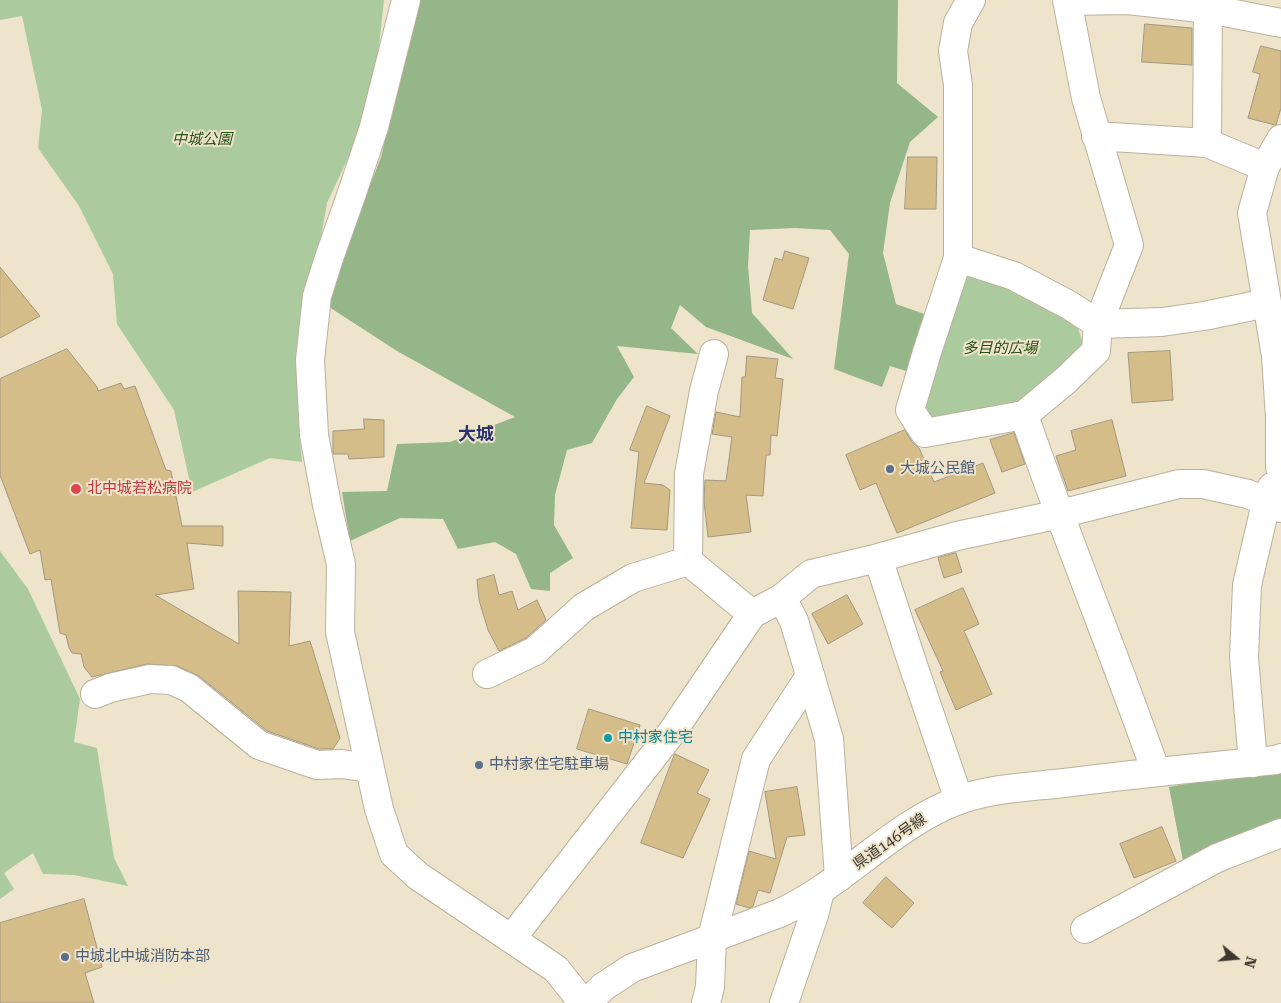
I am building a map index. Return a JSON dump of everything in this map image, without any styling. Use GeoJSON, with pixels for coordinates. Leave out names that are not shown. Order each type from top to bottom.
{"type":"FeatureCollection","features":[{"type":"Feature","properties":{"kind":"street"},"geometry":{"type":"LineString","coordinates":[[406,0],[374,127],[317,296],[310,360],[314,435],[327,505],[341,564],[340,632],[369,768],[379,809],[394,854],[418,876],[556,969],[576,994],[580,1003]]}},
{"type":"Feature","properties":{"kind":"street"},"geometry":{"type":"LineString","coordinates":[[971,0],[958,23],[953,51],[958,85],[958,258],[910,410],[925,434],[1024,415],[1096,352],[1098,324],[1129,245],[1086,98],[1067,1],[1128,0],[1208,5],[1281,23]]}},
{"type":"Feature","properties":{"kind":"street"},"geometry":{"type":"LineString","coordinates":[[1207,143],[1208,5]]}},
{"type":"Feature","properties":{"kind":"street"},"geometry":{"type":"LineString","coordinates":[[1096,136],[1207,143],[1265,168]]}},
{"type":"Feature","properties":{"kind":"street"},"geometry":{"type":"LineString","coordinates":[[1253,763],[1244,657],[1247,585],[1274,506],[1280,466],[1280,418],[1276,356],[1252,213],[1265,168],[1281,139]]}},
{"type":"Feature","properties":{"kind":"street"},"geometry":{"type":"LineString","coordinates":[[958,258],[1014,276],[1070,305],[1098,324],[1162,322],[1204,316],[1267,303]]}},
{"type":"Feature","properties":{"kind":"street"},"geometry":{"type":"LineString","coordinates":[[688,561],[689,474],[704,391],[714,354]]}},
{"type":"Feature","properties":{"kind":"street"},"geometry":{"type":"LineString","coordinates":[[1024,415],[1156,772]]}},
{"type":"Feature","properties":{"kind":"street"},"geometry":{"type":"LineString","coordinates":[[511,939],[672,732],[752,614],[782,598],[811,574],[878,558],[956,536],[1060,514],[1179,484],[1203,484],[1248,494],[1274,506]]}},
{"type":"Feature","properties":{"kind":"street"},"geometry":{"type":"LineString","coordinates":[[878,558],[959,800]]}},
{"type":"Feature","properties":{"kind":"street"},"geometry":{"type":"LineString","coordinates":[[688,561],[752,614]]}},
{"type":"Feature","properties":{"kind":"street"},"geometry":{"type":"LineString","coordinates":[[487,674],[534,650],[584,607],[633,578],[688,561]]}},
{"type":"Feature","properties":{"kind":"street"},"geometry":{"type":"LineString","coordinates":[[782,598],[794,621],[829,739],[830,884],[814,915],[784,1003]]}},
{"type":"Feature","properties":{"kind":"street"},"geometry":{"type":"LineString","coordinates":[[706,1003],[710,987],[712,938],[756,759],[810,676]]}},
{"type":"Feature","properties":{"kind":"street"},"geometry":{"type":"LineString","coordinates":[[95,694],[110,688],[150,679],[171,680],[189,688],[259,745],[317,765],[342,764],[369,768]]}},
{"type":"Feature","properties":{"kind":"street","name":"県道146号線"},"geometry":{"type":"LineString","coordinates":[[587,1003],[603,987],[632,968],[802,902],[830,884],[917,820],[959,800],[988,792],[1156,772],[1253,763],[1281,758]]}},
{"type":"Feature","properties":{"kind":"street"},"geometry":{"type":"LineString","coordinates":[[1085,929],[1217,858],[1281,833]]}},
{"type":"Feature","properties":{"kind":"green space","name":"中城公園"},"geometry":{"type":"Polygon","coordinates":[[[0,0],[384,0],[379,46],[365,122],[327,203],[306,322],[298,415],[302,462],[270,458],[192,492],[174,410],[117,324],[113,274],[79,206],[38,148],[42,110],[22,16],[0,20],[0,0]]]}},
{"type":"Feature","properties":{"kind":"green space"},"geometry":{"type":"Polygon","coordinates":[[[416,0],[898,0],[897,83],[938,117],[910,142],[890,203],[883,253],[896,304],[927,315],[909,372],[890,366],[882,387],[834,369],[849,254],[830,230],[795,228],[750,230],[748,266],[752,313],[793,359],[706,327],[680,305],[671,328],[698,354],[617,346],[634,377],[617,399],[592,443],[567,450],[555,495],[554,525],[573,558],[550,573],[550,591],[531,589],[516,554],[495,542],[458,549],[443,519],[400,518],[350,541],[342,492],[387,491],[397,444],[450,442],[515,417],[397,351],[326,305],[343,254],[381,157],[416,0]]]}},
{"type":"Feature","properties":{"kind":"green space","name":"多目的広場"},"geometry":{"type":"Polygon","coordinates":[[[963,269],[1013,288],[1077,325],[1084,347],[1026,405],[940,421],[918,410],[963,269]]]}},
{"type":"Feature","properties":{"kind":"green space"},"geometry":{"type":"Polygon","coordinates":[[[0,551],[28,589],[80,699],[74,742],[97,748],[114,858],[128,886],[74,875],[43,874],[33,853],[4,873],[14,889],[0,899],[0,551]]]}},
{"type":"Feature","properties":{"kind":"green space"},"geometry":{"type":"Polygon","coordinates":[[[1281,772],[1281,823],[1183,861],[1169,787],[1235,775],[1266,776],[1281,772]]]}},
{"type":"Feature","properties":{"kind":"building"},"geometry":{"type":"Polygon","coordinates":[[[1145,24],[1192,28],[1192,65],[1142,62],[1145,24]]]}},
{"type":"Feature","properties":{"kind":"building"},"geometry":{"type":"Polygon","coordinates":[[[1261,46],[1281,51],[1281,108],[1276,125],[1248,118],[1260,74],[1253,72],[1261,46]]]}},
{"type":"Feature","properties":{"kind":"building"},"geometry":{"type":"Polygon","coordinates":[[[908,157],[937,157],[936,209],[905,209],[908,157]]]}},
{"type":"Feature","properties":{"kind":"building"},"geometry":{"type":"Polygon","coordinates":[[[785,251],[809,258],[793,309],[763,300],[775,258],[782,260],[785,251]]]}},
{"type":"Feature","properties":{"kind":"building"},"geometry":{"type":"Polygon","coordinates":[[[0,267],[40,316],[0,338],[0,267]]]}},
{"type":"Feature","properties":{"kind":"building"},"geometry":{"type":"Polygon","coordinates":[[[67,349],[97,387],[98,391],[121,383],[124,389],[135,386],[166,470],[171,471],[182,526],[223,526],[223,546],[187,543],[194,589],[155,595],[239,644],[238,591],[291,592],[289,646],[310,641],[340,738],[333,749],[319,749],[267,731],[199,676],[177,666],[147,664],[92,677],[84,667],[81,654],[72,653],[66,635],[60,633],[51,579],[45,580],[40,550],[30,554],[0,475],[0,379],[67,349]]]}},
{"type":"Feature","properties":{"kind":"building"},"geometry":{"type":"Polygon","coordinates":[[[1170,351],[1173,400],[1132,403],[1128,353],[1170,351]]]}},
{"type":"Feature","properties":{"kind":"building"},"geometry":{"type":"Polygon","coordinates":[[[747,356],[778,359],[775,378],[783,379],[777,436],[771,435],[770,455],[766,455],[763,496],[746,495],[751,532],[708,537],[704,501],[705,480],[726,481],[732,437],[712,434],[716,412],[740,417],[742,377],[745,377],[747,356]]]}},
{"type":"Feature","properties":{"kind":"building"},"geometry":{"type":"Polygon","coordinates":[[[647,406],[670,416],[644,483],[663,485],[670,490],[667,530],[631,528],[639,452],[630,450],[647,406]]]}},
{"type":"Feature","properties":{"kind":"building"},"geometry":{"type":"Polygon","coordinates":[[[364,419],[384,420],[384,457],[349,459],[348,454],[333,454],[333,431],[364,429],[364,419]]]}},
{"type":"Feature","properties":{"kind":"building"},"geometry":{"type":"Polygon","coordinates":[[[1112,420],[1126,476],[1068,491],[1056,456],[1076,450],[1071,431],[1112,420]]]}},
{"type":"Feature","properties":{"kind":"building","name":"大城公民館"},"geometry":{"type":"Polygon","coordinates":[[[905,430],[912,442],[919,448],[934,482],[983,463],[995,493],[897,533],[876,483],[860,490],[846,455],[905,430]]]}},
{"type":"Feature","properties":{"kind":"building"},"geometry":{"type":"Polygon","coordinates":[[[1014,433],[1025,464],[1002,472],[990,440],[1014,433]]]}},
{"type":"Feature","properties":{"kind":"building"},"geometry":{"type":"Polygon","coordinates":[[[956,553],[962,572],[944,578],[938,558],[956,553]]]}},
{"type":"Feature","properties":{"kind":"building"},"geometry":{"type":"Polygon","coordinates":[[[494,575],[499,595],[512,591],[518,610],[537,600],[546,620],[526,638],[499,651],[488,630],[479,600],[477,580],[494,575]]]}},
{"type":"Feature","properties":{"kind":"building"},"geometry":{"type":"Polygon","coordinates":[[[963,588],[979,624],[964,631],[992,694],[956,710],[940,672],[943,671],[915,610],[963,588]]]}},
{"type":"Feature","properties":{"kind":"building"},"geometry":{"type":"Polygon","coordinates":[[[847,595],[863,624],[828,644],[812,614],[847,595]]]}},
{"type":"Feature","properties":{"kind":"building","name":"中村家住宅"},"geometry":{"type":"Polygon","coordinates":[[[589,709],[640,725],[627,764],[577,749],[589,709]]]}},
{"type":"Feature","properties":{"kind":"building","name":"中村家住宅"},"geometry":{"type":"Polygon","coordinates":[[[675,754],[709,770],[697,793],[710,799],[683,858],[641,843],[675,754]]]}},
{"type":"Feature","properties":{"kind":"building"},"geometry":{"type":"Polygon","coordinates":[[[797,787],[805,835],[787,837],[770,893],[758,890],[753,906],[749,908],[736,904],[749,851],[776,859],[765,792],[797,787]]]}},
{"type":"Feature","properties":{"kind":"building"},"geometry":{"type":"Polygon","coordinates":[[[1162,827],[1176,861],[1134,878],[1120,844],[1162,827]]]}},
{"type":"Feature","properties":{"kind":"building"},"geometry":{"type":"Polygon","coordinates":[[[886,877],[914,903],[892,928],[863,903],[886,877]]]}},
{"type":"Feature","properties":{"kind":"building"},"geometry":{"type":"Polygon","coordinates":[[[84,899],[102,967],[85,973],[94,1003],[0,1003],[0,923],[84,899]]]}},
{"type":"Feature","properties":{"kind":"place","name":"大城公民館"},"geometry":{"type":"Point","coordinates":[890,469]}},
{"type":"Feature","properties":{"kind":"place","name":"北中城若松病院"},"geometry":{"type":"Point","coordinates":[76,489]}},
{"type":"Feature","properties":{"kind":"place","name":"中村家住宅"},"geometry":{"type":"Point","coordinates":[608,738]}},
{"type":"Feature","properties":{"kind":"place","name":"中村家住宅駐車場"},"geometry":{"type":"Point","coordinates":[479,765]}},
{"type":"Feature","properties":{"kind":"place","name":"中城北中城消防本部"},"geometry":{"type":"Point","coordinates":[65,957]}},
{"type":"Feature","properties":{"kind":"district","name":"大城"},"geometry":{"type":"Point","coordinates":[476,435]}}]}
